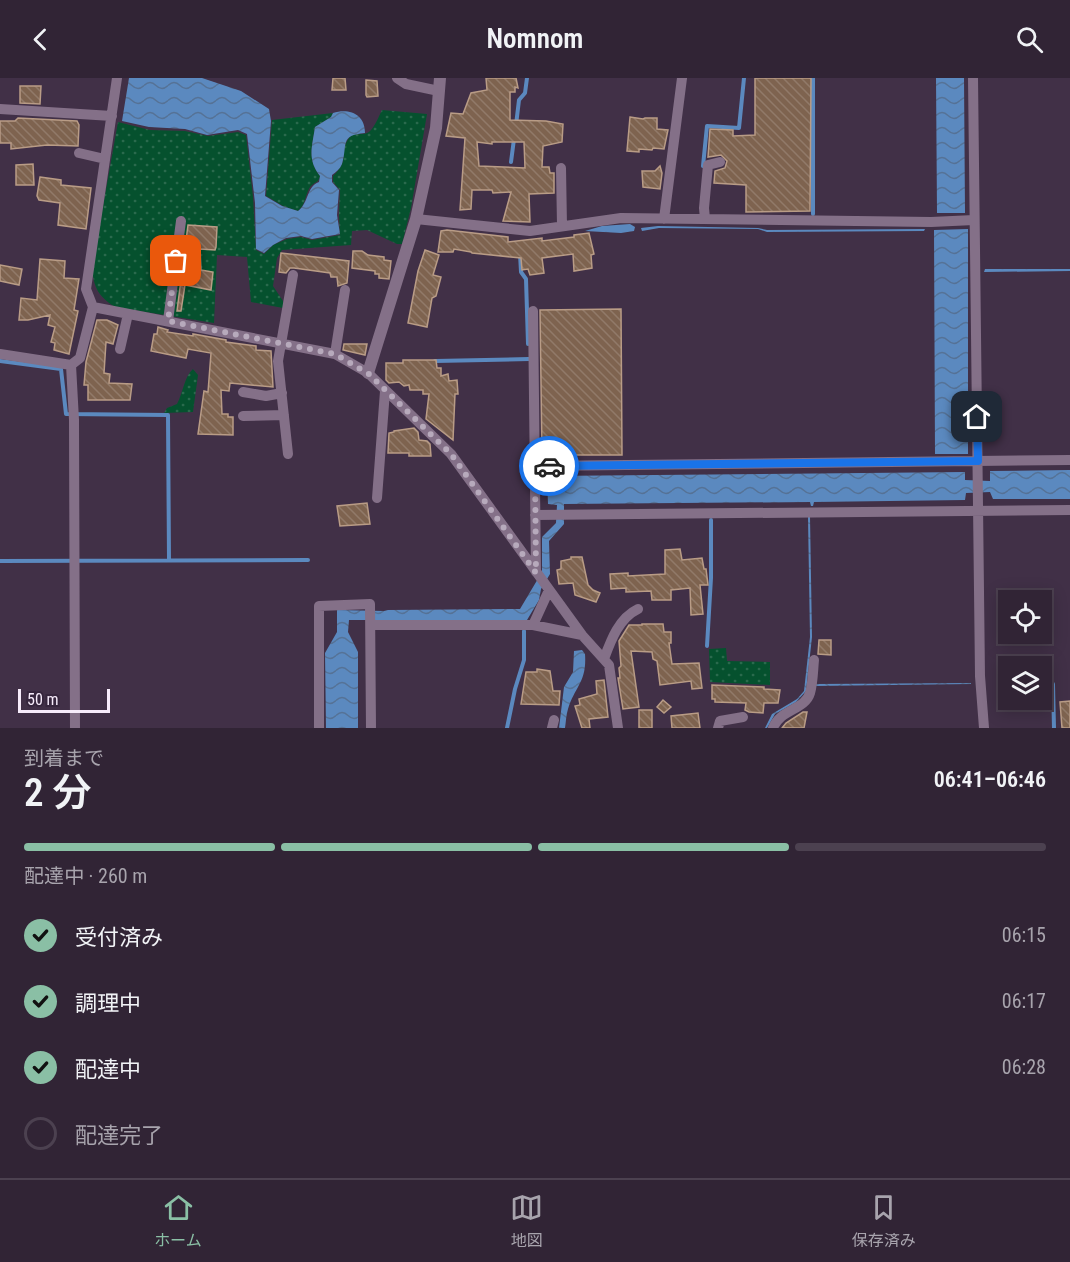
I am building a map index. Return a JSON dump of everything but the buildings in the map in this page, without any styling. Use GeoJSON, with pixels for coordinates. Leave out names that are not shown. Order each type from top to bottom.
{"type":"FeatureCollection","features":[{"type":"Feature","properties":{"kind":"street"},"geometry":{"type":"LineString","coordinates":[[0,354],[71,364],[80,358],[93,307],[86,289],[117,78]]}},
{"type":"Feature","properties":{"kind":"street"},"geometry":{"type":"LineString","coordinates":[[369,374],[416,219],[436,128],[440,84],[406,84],[397,78]]}},
{"type":"Feature","properties":{"kind":"street"},"geometry":{"type":"LineString","coordinates":[[664,219],[682,78]]}},
{"type":"Feature","properties":{"kind":"street"},"geometry":{"type":"LineString","coordinates":[[973,78],[972,220],[980,676],[984,728]]}},
{"type":"Feature","properties":{"kind":"street"},"geometry":{"type":"LineString","coordinates":[[0,109],[112,116]]}},
{"type":"Feature","properties":{"kind":"street"},"geometry":{"type":"LineString","coordinates":[[79,153],[105,159]]}},
{"type":"Feature","properties":{"kind":"street"},"geometry":{"type":"LineString","coordinates":[[705,219],[708,165],[720,162]]}},
{"type":"Feature","properties":{"kind":"street"},"geometry":{"type":"LineString","coordinates":[[561,168],[562,226]]}},
{"type":"Feature","properties":{"kind":"street"},"geometry":{"type":"LineString","coordinates":[[416,219],[530,231],[621,218],[931,222],[972,220]]}},
{"type":"Feature","properties":{"kind":"street"},"geometry":{"type":"LineString","coordinates":[[168,321],[181,221]]}},
{"type":"Feature","properties":{"kind":"street"},"geometry":{"type":"LineString","coordinates":[[288,454],[278,361],[293,275]]}},
{"type":"Feature","properties":{"kind":"street"},"geometry":{"type":"LineString","coordinates":[[335,354],[345,290]]}},
{"type":"Feature","properties":{"kind":"street"},"geometry":{"type":"LineString","coordinates":[[93,307],[335,354],[369,374],[451,454],[582,635],[609,664],[618,728]]}},
{"type":"Feature","properties":{"kind":"street"},"geometry":{"type":"LineString","coordinates":[[533,311],[536,573]]}},
{"type":"Feature","properties":{"kind":"street"},"geometry":{"type":"LineString","coordinates":[[120,349],[128,314]]}},
{"type":"Feature","properties":{"kind":"street"},"geometry":{"type":"LineString","coordinates":[[71,364],[74,420],[75,728]]}},
{"type":"Feature","properties":{"kind":"street"},"geometry":{"type":"LineString","coordinates":[[377,498],[385,391]]}},
{"type":"Feature","properties":{"kind":"street"},"geometry":{"type":"LineString","coordinates":[[243,392],[266,396],[282,393]]}},
{"type":"Feature","properties":{"kind":"street"},"geometry":{"type":"LineString","coordinates":[[243,416],[284,415]]}},
{"type":"Feature","properties":{"kind":"street"},"geometry":{"type":"LineString","coordinates":[[535,466],[1070,460]]}},
{"type":"Feature","properties":{"kind":"street"},"geometry":{"type":"LineString","coordinates":[[536,515],[1070,510]]}},
{"type":"Feature","properties":{"kind":"street"},"geometry":{"type":"LineString","coordinates":[[533,626],[549,590]]}},
{"type":"Feature","properties":{"kind":"street"},"geometry":{"type":"LineString","coordinates":[[318,728],[320,606],[370,604],[371,728]]}},
{"type":"Feature","properties":{"kind":"street"},"geometry":{"type":"LineString","coordinates":[[604,659],[614,634],[630,613],[638,609]]}},
{"type":"Feature","properties":{"kind":"street"},"geometry":{"type":"LineString","coordinates":[[371,625],[533,626],[582,635]]}},
{"type":"Feature","properties":{"kind":"street"},"geometry":{"type":"LineString","coordinates":[[773,728],[779,717],[806,701],[810,694],[814,660]]}},
{"type":"Feature","properties":{"kind":"street"},"geometry":{"type":"LineString","coordinates":[[718,728],[720,721],[743,717]]}},
{"type":"Feature","properties":{"kind":"green space"},"geometry":{"type":"Polygon","coordinates":[[[382,110],[427,114],[411,208],[402,244],[397,244],[367,230],[352,231],[351,245],[282,250],[277,258],[273,286],[283,301],[283,308],[251,302],[247,257],[217,255],[214,323],[115,307],[98,291],[92,268],[118,122],[150,130],[185,131],[208,136],[238,132],[246,135],[256,250],[264,254],[273,245],[287,239],[301,237],[312,240],[340,235],[340,190],[333,182],[333,176],[341,166],[349,138],[370,131],[382,110]]]}},
{"type":"Feature","properties":{"kind":"green space"},"geometry":{"type":"Polygon","coordinates":[[[333,113],[331,117],[315,127],[312,158],[320,176],[310,187],[301,208],[298,211],[283,206],[266,196],[272,120],[333,113]]]}},
{"type":"Feature","properties":{"kind":"green space"},"geometry":{"type":"Polygon","coordinates":[[[193,369],[198,375],[193,412],[164,413],[167,408],[177,404],[193,369]]]}},
{"type":"Feature","properties":{"kind":"green space"},"geometry":{"type":"Polygon","coordinates":[[[726,648],[727,661],[770,662],[770,685],[710,682],[709,649],[726,648]]]}},
{"type":"Feature","properties":{"kind":"water"},"geometry":{"type":"Polygon","coordinates":[[[129,78],[202,78],[241,91],[269,109],[271,121],[265,196],[282,206],[298,211],[302,208],[312,188],[319,182],[320,176],[312,159],[315,127],[331,117],[333,113],[345,111],[355,114],[362,121],[365,133],[351,136],[348,139],[342,164],[332,175],[332,182],[339,190],[337,215],[340,234],[312,239],[301,236],[286,238],[264,253],[256,249],[255,203],[247,134],[238,130],[207,135],[185,129],[149,127],[122,121],[129,78]]]}},
{"type":"Feature","properties":{"kind":"water"},"geometry":{"type":"Polygon","coordinates":[[[936,78],[964,78],[965,213],[937,213],[936,78]]]}},
{"type":"Feature","properties":{"kind":"water"},"geometry":{"type":"Polygon","coordinates":[[[630,224],[635,227],[634,231],[621,233],[585,231],[602,226],[630,224]]]}},
{"type":"Feature","properties":{"kind":"water"},"geometry":{"type":"Polygon","coordinates":[[[658,226],[758,228],[767,230],[925,229],[924,231],[767,232],[758,229],[659,228],[642,231],[641,228],[658,226]]]}},
{"type":"Feature","properties":{"kind":"water"},"geometry":{"type":"Polygon","coordinates":[[[968,229],[968,454],[935,454],[934,230],[968,229]]]}},
{"type":"Feature","properties":{"kind":"water"},"geometry":{"type":"Polygon","coordinates":[[[985,269],[1070,269],[1070,271],[984,272],[985,269]]]}},
{"type":"Feature","properties":{"kind":"water"},"geometry":{"type":"Polygon","coordinates":[[[1070,470],[1070,499],[993,499],[990,492],[966,493],[965,500],[814,502],[813,506],[810,502],[564,504],[564,524],[549,541],[550,574],[527,620],[349,620],[348,632],[358,652],[358,728],[326,728],[325,653],[337,632],[337,610],[520,609],[542,572],[542,537],[556,523],[557,505],[548,504],[547,476],[965,472],[965,480],[990,481],[990,471],[1070,470]]]}},
{"type":"Feature","properties":{"kind":"water"},"geometry":{"type":"Polygon","coordinates":[[[808,517],[810,517],[812,637],[806,691],[796,702],[775,714],[765,728],[772,714],[797,699],[804,691],[810,637],[808,517]]]}},
{"type":"Feature","properties":{"kind":"water"},"geometry":{"type":"Polygon","coordinates":[[[582,650],[585,654],[585,663],[582,678],[568,709],[565,728],[559,728],[564,687],[573,672],[574,651],[582,650]]]}},
{"type":"Feature","properties":{"kind":"water"},"geometry":{"type":"Polygon","coordinates":[[[815,684],[971,684],[815,686],[815,684]]]}},
{"type":"Feature","properties":{"kind":"waterway"},"geometry":{"type":"LineString","coordinates":[[516,125],[519,100],[525,93],[527,78]]}},
{"type":"Feature","properties":{"kind":"waterway"},"geometry":{"type":"LineString","coordinates":[[703,166],[707,126],[739,128],[744,78]]}},
{"type":"Feature","properties":{"kind":"waterway"},"geometry":{"type":"LineString","coordinates":[[813,78],[813,214]]}},
{"type":"Feature","properties":{"kind":"waterway"},"geometry":{"type":"LineString","coordinates":[[511,162],[514,139]]}},
{"type":"Feature","properties":{"kind":"waterway"},"geometry":{"type":"LineString","coordinates":[[520,254],[521,272],[526,279],[528,344]]}},
{"type":"Feature","properties":{"kind":"waterway"},"geometry":{"type":"LineString","coordinates":[[435,361],[529,359]]}},
{"type":"Feature","properties":{"kind":"waterway"},"geometry":{"type":"LineString","coordinates":[[0,361],[61,369],[66,414],[168,415],[169,560]]}},
{"type":"Feature","properties":{"kind":"waterway"},"geometry":{"type":"LineString","coordinates":[[707,646],[711,578],[711,520]]}},
{"type":"Feature","properties":{"kind":"waterway"},"geometry":{"type":"LineString","coordinates":[[0,561],[308,560]]}},
{"type":"Feature","properties":{"kind":"waterway"},"geometry":{"type":"LineString","coordinates":[[507,728],[524,660],[524,631]]}},
{"type":"Feature","properties":{"kind":"waterway"},"geometry":{"type":"LineString","coordinates":[[1053,684],[1054,728]]}},
{"type":"Feature","properties":{"kind":"way so far"},"geometry":{"type":"LineString","coordinates":[[176,261],[168,321],[335,354],[369,374],[451,454],[536,573],[535,466],[549,466]]}},
{"type":"Feature","properties":{"kind":"route"},"geometry":{"type":"LineString","coordinates":[[549,466],[978,461],[977,417]]}}]}
